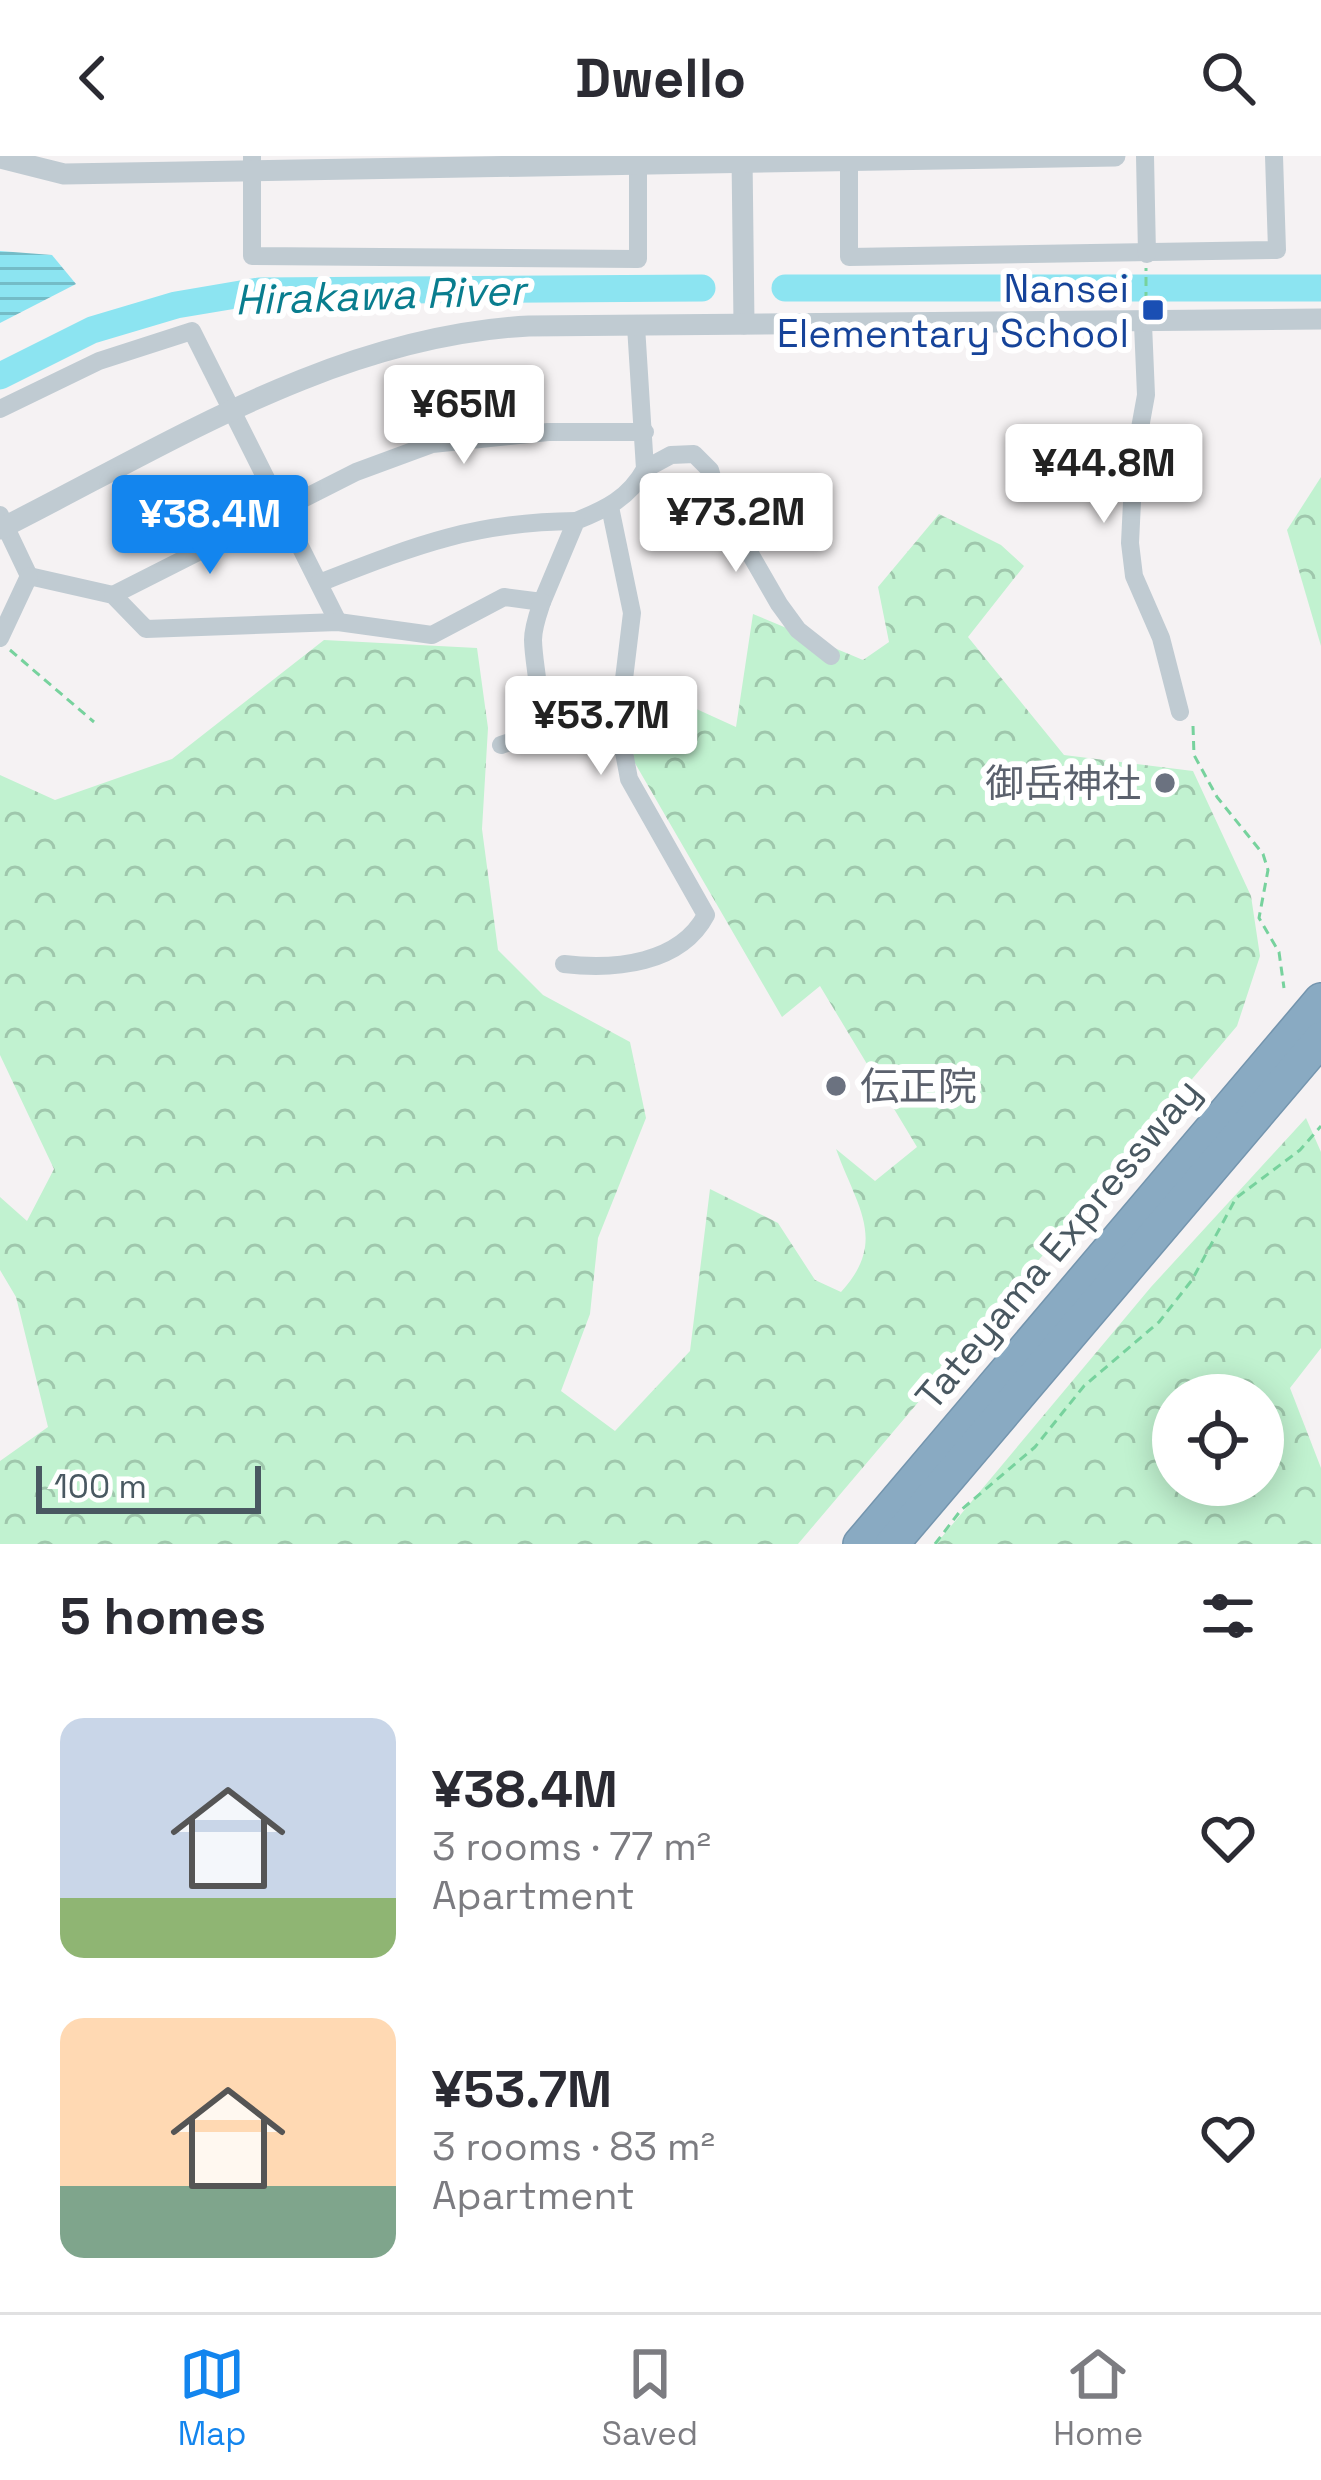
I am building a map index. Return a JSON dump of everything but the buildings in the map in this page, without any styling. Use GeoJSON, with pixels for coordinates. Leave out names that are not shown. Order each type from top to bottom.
{"type":"FeatureCollection","features":[{"type":"Feature","properties":{"kind":"highway","name":"Tateyama Expressway"},"geometry":{"type":"LineString","coordinates":[[860,1544],[1321,1000]]}},
{"type":"Feature","properties":{"kind":"highway","name":"Tateyama Expressway"},"geometry":{"type":"LineString","coordinates":[[892,1544],[1321,1039]]}},
{"type":"Feature","properties":{"kind":"street"},"geometry":{"type":"LineString","coordinates":[[0,158],[64,174],[252,164],[638,166],[742,160],[1115,156]]}},
{"type":"Feature","properties":{"kind":"street"},"geometry":{"type":"LineString","coordinates":[[1145,156],[1146,259]]}},
{"type":"Feature","properties":{"kind":"street"},"geometry":{"type":"LineString","coordinates":[[849,159],[850,257],[1146,259],[1277,250],[1274,156]]}},
{"type":"Feature","properties":{"kind":"street"},"geometry":{"type":"LineString","coordinates":[[742,160],[743,313]]}},
{"type":"Feature","properties":{"kind":"street"},"geometry":{"type":"LineString","coordinates":[[252,164],[252,256],[638,259],[638,166]]}},
{"type":"Feature","properties":{"kind":"street"},"geometry":{"type":"LineString","coordinates":[[542,602],[504,597],[432,634],[338,622],[146,629],[113,596],[29,575],[2,524],[235,410],[344,362],[410,342],[507,327],[636,326],[743,313],[1321,319]]}},
{"type":"Feature","properties":{"kind":"street"},"geometry":{"type":"LineString","coordinates":[[1144,315],[1145,394],[1134,461],[1130,543],[1134,576],[1161,638],[1180,712]]}},
{"type":"Feature","properties":{"kind":"street"},"geometry":{"type":"LineString","coordinates":[[319,584],[442,536],[507,522],[576,521],[610,507],[635,488],[645,469],[636,326]]}},
{"type":"Feature","properties":{"kind":"street"},"geometry":{"type":"LineString","coordinates":[[0,409],[99,361],[192,331],[338,622]]}},
{"type":"Feature","properties":{"kind":"street"},"geometry":{"type":"LineString","coordinates":[[113,596],[356,472],[432,444],[548,432],[645,432]]}},
{"type":"Feature","properties":{"kind":"street"},"geometry":{"type":"LineString","coordinates":[[645,469],[671,455],[694,454],[710,470],[718,498],[779,604],[798,630],[831,656]]}},
{"type":"Feature","properties":{"kind":"street"},"geometry":{"type":"LineString","coordinates":[[564,964],[603,968],[633,963],[695,935],[706,915],[629,779],[623,747],[624,679],[632,614],[610,507]]}},
{"type":"Feature","properties":{"kind":"street"},"geometry":{"type":"LineString","coordinates":[[501,746],[530,731],[541,712],[532,635],[576,521]]}},
{"type":"Feature","properties":{"kind":"street"},"geometry":{"type":"LineString","coordinates":[[0,639],[29,575]]}},
{"type":"Feature","properties":{"kind":"path"},"geometry":{"type":"LineString","coordinates":[[1144,315],[1146,259]]}},
{"type":"Feature","properties":{"kind":"path"},"geometry":{"type":"LineString","coordinates":[[0,639],[94,722]]}},
{"type":"Feature","properties":{"kind":"path"},"geometry":{"type":"LineString","coordinates":[[1180,712],[1193,727],[1194,755],[1217,797],[1263,854],[1268,870],[1259,918],[1279,952],[1284,988]]}},
{"type":"Feature","properties":{"kind":"path"},"geometry":{"type":"LineString","coordinates":[[934,1544],[961,1510],[1035,1447],[1084,1386],[1160,1322],[1192,1280],[1236,1198],[1300,1150],[1321,1126]]}},
{"type":"Feature","properties":{"kind":"green space"},"geometry":{"type":"Polygon","coordinates":[[[1321,477],[1321,646],[1287,530],[1321,477]]]}},
{"type":"Feature","properties":{"kind":"green space"},"geometry":{"type":"Polygon","coordinates":[[[939,514],[1001,545],[1024,566],[968,637],[1064,755],[1193,771],[1251,896],[1260,956],[1237,1026],[798,1544],[0,1544],[0,1461],[48,1427],[16,1297],[0,1270],[0,1197],[27,1221],[54,1169],[0,1055],[0,775],[55,800],[172,759],[324,640],[477,648],[488,728],[482,829],[498,950],[543,995],[630,1042],[646,1118],[598,1238],[590,1314],[561,1391],[615,1431],[690,1351],[710,1189],[778,1223],[815,1280],[841,1292],[855,1274],[866,1240],[859,1206],[836,1149],[875,1181],[917,1147],[820,986],[782,1017],[632,758],[659,692],[736,727],[753,614],[863,660],[889,642],[878,587],[939,514]]]}},
{"type":"Feature","properties":{"kind":"green space"},"geometry":{"type":"Polygon","coordinates":[[[1306,1118],[1321,1152],[1321,1348],[1290,1388],[1321,1468],[1321,1544],[936,1544],[1151,1287],[1306,1118]]]}},
{"type":"Feature","properties":{"kind":"water"},"geometry":{"type":"Polygon","coordinates":[[[0,251],[52,255],[76,284],[0,323],[0,251]]]}},
{"type":"Feature","properties":{"kind":"waterway","name":"Hirakawa River"},"geometry":{"type":"LineString","coordinates":[[0,376],[92,330],[176,305],[259,291],[702,288]]}},
{"type":"Feature","properties":{"kind":"waterway","name":"Hirakawa River"},"geometry":{"type":"LineString","coordinates":[[785,288],[1321,288]]}},
{"type":"Feature","properties":{"kind":"place","name":"Nansei Elementary School"},"geometry":{"type":"Point","coordinates":[1153,310]}},
{"type":"Feature","properties":{"kind":"place","name":"御岳神社"},"geometry":{"type":"Point","coordinates":[1165,783]}},
{"type":"Feature","properties":{"kind":"place","name":"伝正院"},"geometry":{"type":"Point","coordinates":[836,1086]}}]}
